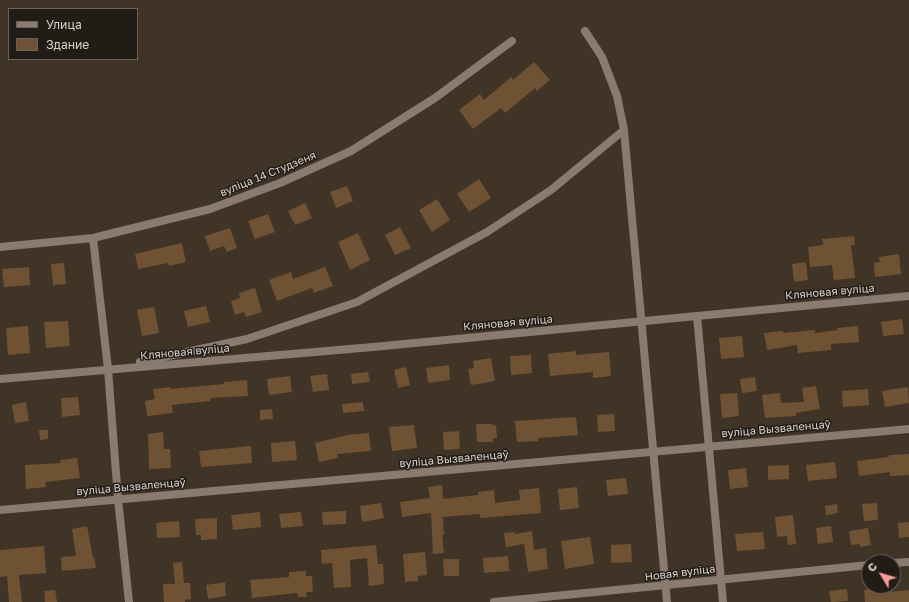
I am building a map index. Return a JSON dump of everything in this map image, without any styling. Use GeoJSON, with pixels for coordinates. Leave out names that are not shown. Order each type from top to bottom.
{"type":"FeatureCollection","features":[{"type":"Feature","properties":{"kind":"street"},"geometry":{"type":"LineString","coordinates":[[585,31],[602,57],[617,96],[624,130],[667,602]]}},
{"type":"Feature","properties":{"kind":"street","name":"вуліца 14 Студзеня"},"geometry":{"type":"LineString","coordinates":[[0,247],[94,238],[210,209],[280,183],[351,151],[435,98],[512,41]]}},
{"type":"Feature","properties":{"kind":"street","name":"Кляновая вуліца"},"geometry":{"type":"LineString","coordinates":[[108,369],[247,339],[357,302],[487,232],[551,190],[624,130]]}},
{"type":"Feature","properties":{"kind":"street"},"geometry":{"type":"LineString","coordinates":[[94,238],[108,369],[128,602]]}},
{"type":"Feature","properties":{"kind":"street","name":"Кляновая вуліца"},"geometry":{"type":"LineString","coordinates":[[0,379],[373,347],[909,296]]}},
{"type":"Feature","properties":{"kind":"street"},"geometry":{"type":"LineString","coordinates":[[697,316],[723,602]]}},
{"type":"Feature","properties":{"kind":"street","name":"вуліца Вызваленцаў"},"geometry":{"type":"LineString","coordinates":[[0,510],[909,429]]}},
{"type":"Feature","properties":{"kind":"street","name":"Новая вуліца"},"geometry":{"type":"LineString","coordinates":[[494,602],[861,567]]}},
{"type":"Feature","properties":{"kind":"building"},"geometry":{"type":"Polygon","coordinates":[[[534,62],[550,80],[537,91],[535,88],[505,113],[501,108],[473,129],[459,110],[480,94],[484,100],[511,77],[513,80],[534,62]]]}},
{"type":"Feature","properties":{"kind":"building"},"geometry":{"type":"Polygon","coordinates":[[[479,179],[491,198],[469,212],[457,194],[479,179]]]}},
{"type":"Feature","properties":{"kind":"building"},"geometry":{"type":"Polygon","coordinates":[[[347,186],[353,201],[336,208],[330,192],[347,186]]]}},
{"type":"Feature","properties":{"kind":"building"},"geometry":{"type":"Polygon","coordinates":[[[437,199],[450,220],[432,232],[419,210],[437,199]]]}},
{"type":"Feature","properties":{"kind":"building"},"geometry":{"type":"Polygon","coordinates":[[[305,203],[312,218],[295,225],[288,211],[305,203]]]}},
{"type":"Feature","properties":{"kind":"building"},"geometry":{"type":"Polygon","coordinates":[[[268,214],[275,232],[255,239],[248,221],[268,214]]]}},
{"type":"Feature","properties":{"kind":"building"},"geometry":{"type":"Polygon","coordinates":[[[400,227],[411,248],[395,255],[385,235],[400,227]]]}},
{"type":"Feature","properties":{"kind":"building"},"geometry":{"type":"Polygon","coordinates":[[[230,228],[237,248],[227,252],[224,246],[210,251],[205,236],[230,228]]]}},
{"type":"Feature","properties":{"kind":"building"},"geometry":{"type":"Polygon","coordinates":[[[358,233],[370,260],[350,270],[338,242],[358,233]]]}},
{"type":"Feature","properties":{"kind":"building"},"geometry":{"type":"Polygon","coordinates":[[[854,236],[855,245],[851,245],[855,278],[834,280],[832,265],[810,267],[808,247],[823,245],[822,239],[854,236]]]}},
{"type":"Feature","properties":{"kind":"building"},"geometry":{"type":"Polygon","coordinates":[[[182,243],[186,262],[169,266],[168,263],[138,269],[135,254],[182,243]]]}},
{"type":"Feature","properties":{"kind":"building"},"geometry":{"type":"Polygon","coordinates":[[[899,254],[901,274],[875,277],[874,263],[880,262],[879,257],[899,254]]]}},
{"type":"Feature","properties":{"kind":"building"},"geometry":{"type":"Polygon","coordinates":[[[806,262],[808,280],[794,282],[792,264],[806,262]]]}},
{"type":"Feature","properties":{"kind":"building"},"geometry":{"type":"Polygon","coordinates":[[[64,263],[66,284],[53,285],[51,264],[64,263]]]}},
{"type":"Feature","properties":{"kind":"building"},"geometry":{"type":"Polygon","coordinates":[[[29,267],[30,285],[4,287],[2,269],[29,267]]]}},
{"type":"Feature","properties":{"kind":"building"},"geometry":{"type":"Polygon","coordinates":[[[325,267],[333,286],[314,293],[312,288],[277,301],[269,280],[291,272],[293,279],[325,267]]]}},
{"type":"Feature","properties":{"kind":"building"},"geometry":{"type":"Polygon","coordinates":[[[255,288],[262,312],[246,317],[244,312],[235,315],[231,301],[240,298],[239,293],[255,288]]]}},
{"type":"Feature","properties":{"kind":"building"},"geometry":{"type":"Polygon","coordinates":[[[206,306],[210,322],[188,327],[184,311],[206,306]]]}},
{"type":"Feature","properties":{"kind":"building"},"geometry":{"type":"Polygon","coordinates":[[[154,307],[159,333],[142,336],[137,310],[154,307]]]}},
{"type":"Feature","properties":{"kind":"building"},"geometry":{"type":"Polygon","coordinates":[[[902,319],[904,334],[883,336],[881,322],[902,319]]]}},
{"type":"Feature","properties":{"kind":"building"},"geometry":{"type":"Polygon","coordinates":[[[68,321],[70,346],[46,348],[44,322],[68,321]]]}},
{"type":"Feature","properties":{"kind":"building"},"geometry":{"type":"Polygon","coordinates":[[[28,326],[30,353],[8,355],[6,328],[28,326]]]}},
{"type":"Feature","properties":{"kind":"building"},"geometry":{"type":"Polygon","coordinates":[[[858,326],[859,342],[831,344],[831,350],[798,353],[797,345],[767,350],[764,333],[815,330],[815,333],[838,330],[837,328],[858,326]]]}},
{"type":"Feature","properties":{"kind":"building"},"geometry":{"type":"Polygon","coordinates":[[[742,336],[744,357],[721,359],[719,338],[742,336]]]}},
{"type":"Feature","properties":{"kind":"building"},"geometry":{"type":"Polygon","coordinates":[[[576,351],[576,355],[609,352],[611,376],[593,378],[593,372],[550,376],[548,354],[576,351]]]}},
{"type":"Feature","properties":{"kind":"building"},"geometry":{"type":"Polygon","coordinates":[[[531,355],[532,373],[511,375],[510,356],[531,355]]]}},
{"type":"Feature","properties":{"kind":"building"},"geometry":{"type":"Polygon","coordinates":[[[491,358],[495,381],[471,385],[468,369],[474,368],[473,361],[491,358]]]}},
{"type":"Feature","properties":{"kind":"building"},"geometry":{"type":"Polygon","coordinates":[[[449,365],[450,380],[428,383],[426,368],[449,365]]]}},
{"type":"Feature","properties":{"kind":"building"},"geometry":{"type":"Polygon","coordinates":[[[406,367],[410,385],[398,388],[394,370],[406,367]]]}},
{"type":"Feature","properties":{"kind":"building"},"geometry":{"type":"Polygon","coordinates":[[[368,372],[370,382],[352,384],[351,374],[368,372]]]}},
{"type":"Feature","properties":{"kind":"building"},"geometry":{"type":"Polygon","coordinates":[[[327,374],[329,390],[313,392],[310,376],[327,374]]]}},
{"type":"Feature","properties":{"kind":"building"},"geometry":{"type":"Polygon","coordinates":[[[290,376],[292,392],[269,395],[267,379],[290,376]]]}},
{"type":"Feature","properties":{"kind":"building"},"geometry":{"type":"Polygon","coordinates":[[[755,377],[757,391],[742,393],[740,379],[755,377]]]}},
{"type":"Feature","properties":{"kind":"building"},"geometry":{"type":"Polygon","coordinates":[[[247,380],[248,396],[210,398],[210,401],[172,405],[173,413],[147,416],[145,401],[155,399],[153,389],[170,387],[171,389],[224,384],[224,382],[247,380]]]}},
{"type":"Feature","properties":{"kind":"building"},"geometry":{"type":"Polygon","coordinates":[[[816,386],[820,409],[796,413],[796,416],[765,418],[762,395],[780,393],[781,403],[804,402],[802,388],[816,386]]]}},
{"type":"Feature","properties":{"kind":"building"},"geometry":{"type":"Polygon","coordinates":[[[908,387],[909,403],[885,407],[882,391],[908,387]]]}},
{"type":"Feature","properties":{"kind":"building"},"geometry":{"type":"Polygon","coordinates":[[[868,389],[869,405],[843,407],[842,391],[868,389]]]}},
{"type":"Feature","properties":{"kind":"building"},"geometry":{"type":"Polygon","coordinates":[[[737,393],[739,416],[722,418],[720,394],[737,393]]]}},
{"type":"Feature","properties":{"kind":"building"},"geometry":{"type":"Polygon","coordinates":[[[78,397],[80,415],[62,417],[61,398],[78,397]]]}},
{"type":"Feature","properties":{"kind":"building"},"geometry":{"type":"Polygon","coordinates":[[[26,402],[29,421],[15,423],[12,405],[26,402]]]}},
{"type":"Feature","properties":{"kind":"building"},"geometry":{"type":"Polygon","coordinates":[[[363,402],[364,411],[343,413],[342,404],[363,402]]]}},
{"type":"Feature","properties":{"kind":"building"},"geometry":{"type":"Polygon","coordinates":[[[272,409],[273,419],[260,420],[260,410],[272,409]]]}},
{"type":"Feature","properties":{"kind":"building"},"geometry":{"type":"Polygon","coordinates":[[[614,414],[615,431],[598,432],[597,415],[614,414]]]}},
{"type":"Feature","properties":{"kind":"building"},"geometry":{"type":"Polygon","coordinates":[[[576,417],[578,435],[538,438],[538,441],[517,442],[515,421],[576,417]]]}},
{"type":"Feature","properties":{"kind":"building"},"geometry":{"type":"Polygon","coordinates":[[[476,424],[496,425],[497,438],[493,438],[493,442],[477,442],[476,424]]]}},
{"type":"Feature","properties":{"kind":"building"},"geometry":{"type":"Polygon","coordinates":[[[414,425],[417,448],[392,451],[389,427],[414,425]]]}},
{"type":"Feature","properties":{"kind":"building"},"geometry":{"type":"Polygon","coordinates":[[[39,430],[48,430],[48,439],[40,440],[39,430]]]}},
{"type":"Feature","properties":{"kind":"building"},"geometry":{"type":"Polygon","coordinates":[[[459,431],[460,449],[444,450],[443,432],[459,431]]]}},
{"type":"Feature","properties":{"kind":"building"},"geometry":{"type":"Polygon","coordinates":[[[163,432],[164,449],[170,449],[171,468],[149,469],[148,434],[163,432]]]}},
{"type":"Feature","properties":{"kind":"building"},"geometry":{"type":"Polygon","coordinates":[[[369,433],[371,451],[337,454],[338,458],[319,462],[315,443],[347,435],[369,433]]]}},
{"type":"Feature","properties":{"kind":"building"},"geometry":{"type":"Polygon","coordinates":[[[295,441],[297,460],[272,462],[271,443],[295,441]]]}},
{"type":"Feature","properties":{"kind":"building"},"geometry":{"type":"Polygon","coordinates":[[[251,446],[252,463],[201,467],[199,451],[251,446]]]}},
{"type":"Feature","properties":{"kind":"building"},"geometry":{"type":"Polygon","coordinates":[[[909,454],[909,475],[890,476],[890,472],[859,476],[857,461],[889,457],[889,455],[909,454]]]}},
{"type":"Feature","properties":{"kind":"building"},"geometry":{"type":"Polygon","coordinates":[[[77,458],[80,478],[45,482],[46,487],[26,489],[25,465],[61,463],[60,460],[77,458]]]}},
{"type":"Feature","properties":{"kind":"building"},"geometry":{"type":"Polygon","coordinates":[[[835,462],[837,478],[808,481],[806,465],[835,462]]]}},
{"type":"Feature","properties":{"kind":"building"},"geometry":{"type":"Polygon","coordinates":[[[789,465],[789,479],[768,480],[768,466],[789,465]]]}},
{"type":"Feature","properties":{"kind":"building"},"geometry":{"type":"Polygon","coordinates":[[[746,468],[748,487],[730,489],[728,470],[746,468]]]}},
{"type":"Feature","properties":{"kind":"building"},"geometry":{"type":"Polygon","coordinates":[[[626,478],[628,494],[608,496],[606,480],[626,478]]]}},
{"type":"Feature","properties":{"kind":"building"},"geometry":{"type":"Polygon","coordinates":[[[442,485],[443,499],[478,495],[478,492],[494,490],[495,503],[520,500],[519,490],[539,488],[541,513],[480,518],[480,514],[443,517],[444,535],[442,535],[444,553],[433,554],[431,513],[402,517],[400,502],[430,498],[428,487],[442,485]]]}},
{"type":"Feature","properties":{"kind":"building"},"geometry":{"type":"Polygon","coordinates":[[[577,487],[579,508],[560,510],[558,489],[577,487]]]}},
{"type":"Feature","properties":{"kind":"building"},"geometry":{"type":"Polygon","coordinates":[[[381,503],[384,518],[362,522],[360,506],[381,503]]]}},
{"type":"Feature","properties":{"kind":"building"},"geometry":{"type":"Polygon","coordinates":[[[877,503],[878,520],[864,521],[862,504],[877,503]]]}},
{"type":"Feature","properties":{"kind":"building"},"geometry":{"type":"Polygon","coordinates":[[[837,504],[838,513],[826,515],[825,506],[837,504]]]}},
{"type":"Feature","properties":{"kind":"building"},"geometry":{"type":"Polygon","coordinates":[[[346,511],[346,524],[323,525],[322,512],[346,511]]]}},
{"type":"Feature","properties":{"kind":"building"},"geometry":{"type":"Polygon","coordinates":[[[260,512],[261,527],[233,530],[231,515],[260,512]]]}},
{"type":"Feature","properties":{"kind":"building"},"geometry":{"type":"Polygon","coordinates":[[[301,512],[303,526],[281,528],[279,514],[301,512]]]}},
{"type":"Feature","properties":{"kind":"building"},"geometry":{"type":"Polygon","coordinates":[[[793,515],[796,544],[788,545],[787,536],[777,537],[775,517],[793,515]]]}},
{"type":"Feature","properties":{"kind":"building"},"geometry":{"type":"Polygon","coordinates":[[[217,518],[217,539],[201,540],[201,535],[196,535],[195,519],[217,518]]]}},
{"type":"Feature","properties":{"kind":"building"},"geometry":{"type":"Polygon","coordinates":[[[179,521],[180,537],[157,538],[156,523],[179,521]]]}},
{"type":"Feature","properties":{"kind":"building"},"geometry":{"type":"Polygon","coordinates":[[[909,522],[909,537],[899,538],[898,523],[909,522]]]}},
{"type":"Feature","properties":{"kind":"building"},"geometry":{"type":"Polygon","coordinates":[[[87,526],[96,568],[62,571],[61,557],[76,556],[72,529],[87,526]]]}},
{"type":"Feature","properties":{"kind":"building"},"geometry":{"type":"Polygon","coordinates":[[[831,526],[833,542],[818,544],[816,528],[831,526]]]}},
{"type":"Feature","properties":{"kind":"building"},"geometry":{"type":"Polygon","coordinates":[[[868,528],[871,545],[860,547],[860,544],[851,545],[849,531],[868,528]]]}},
{"type":"Feature","properties":{"kind":"building"},"geometry":{"type":"Polygon","coordinates":[[[532,531],[534,550],[546,548],[548,569],[528,572],[524,544],[506,547],[504,533],[515,532],[515,534],[532,531]]]}},
{"type":"Feature","properties":{"kind":"building"},"geometry":{"type":"Polygon","coordinates":[[[763,532],[765,549],[737,551],[735,534],[763,532]]]}},
{"type":"Feature","properties":{"kind":"building"},"geometry":{"type":"Polygon","coordinates":[[[590,537],[594,564],[565,569],[561,541],[590,537]]]}},
{"type":"Feature","properties":{"kind":"building"},"geometry":{"type":"Polygon","coordinates":[[[631,544],[632,562],[611,563],[611,545],[631,544]]]}},
{"type":"Feature","properties":{"kind":"building"},"geometry":{"type":"Polygon","coordinates":[[[376,545],[378,564],[383,564],[384,584],[369,586],[367,558],[350,560],[351,587],[334,588],[332,563],[322,564],[321,550],[376,545]]]}},
{"type":"Feature","properties":{"kind":"building"},"geometry":{"type":"Polygon","coordinates":[[[44,546],[46,573],[19,575],[22,602],[9,602],[7,576],[0,577],[0,550],[44,546]]]}},
{"type":"Feature","properties":{"kind":"building"},"geometry":{"type":"Polygon","coordinates":[[[425,552],[427,575],[418,576],[418,581],[405,582],[403,554],[425,552]]]}},
{"type":"Feature","properties":{"kind":"building"},"geometry":{"type":"Polygon","coordinates":[[[508,556],[509,571],[484,573],[483,558],[508,556]]]}},
{"type":"Feature","properties":{"kind":"building"},"geometry":{"type":"Polygon","coordinates":[[[443,559],[459,559],[459,576],[444,576],[443,559]]]}},
{"type":"Feature","properties":{"kind":"building"},"geometry":{"type":"Polygon","coordinates":[[[182,562],[184,583],[190,583],[191,599],[185,600],[185,602],[164,602],[163,584],[175,584],[173,563],[182,562]]]}},
{"type":"Feature","properties":{"kind":"building"},"geometry":{"type":"Polygon","coordinates":[[[306,571],[306,576],[312,576],[313,592],[306,592],[307,597],[298,597],[297,593],[252,598],[250,580],[289,577],[289,572],[306,571]]]}},
{"type":"Feature","properties":{"kind":"building"},"geometry":{"type":"Polygon","coordinates":[[[225,582],[226,596],[208,599],[206,585],[225,582]]]}},
{"type":"Feature","properties":{"kind":"building"},"geometry":{"type":"Polygon","coordinates":[[[847,589],[848,601],[831,602],[829,591],[847,589]]]}},
{"type":"Feature","properties":{"kind":"building"},"geometry":{"type":"Polygon","coordinates":[[[55,590],[57,602],[45,602],[44,591],[55,590]]]}},
{"type":"Feature","properties":{"kind":"building"},"geometry":{"type":"Polygon","coordinates":[[[909,590],[909,602],[865,602],[864,594],[901,594],[901,591],[909,590]]]}}]}
